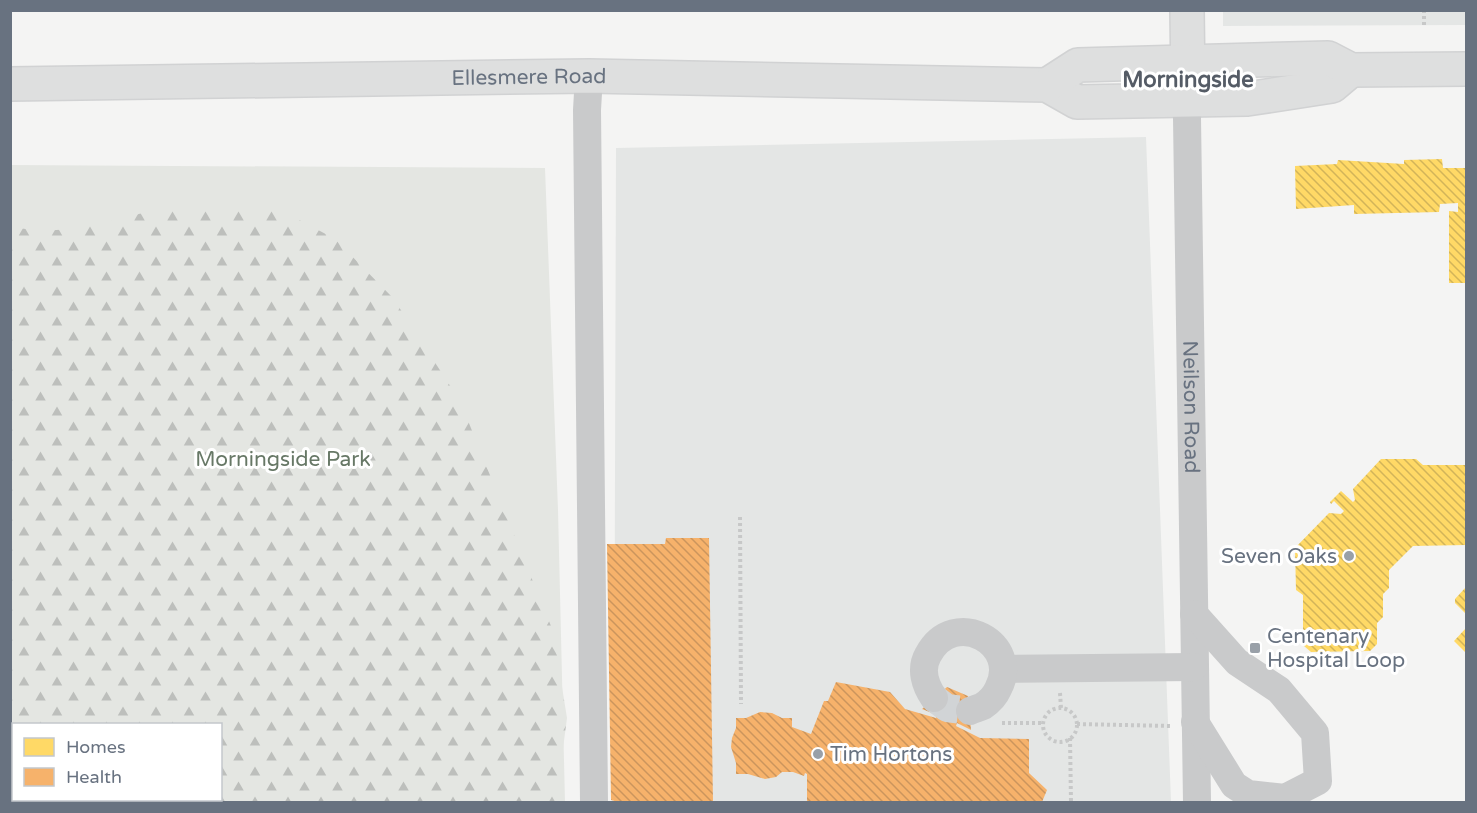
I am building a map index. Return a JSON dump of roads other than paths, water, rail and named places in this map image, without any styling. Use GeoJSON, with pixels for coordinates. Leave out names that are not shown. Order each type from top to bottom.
{"type":"FeatureCollection","features":[{"type":"Feature","properties":{"kind":"main road","name":"Neilson Road"},"geometry":{"type":"LineString","coordinates":[[1187,10],[1188,101]]}},
{"type":"Feature","properties":{"kind":"main road"},"geometry":{"type":"LineString","coordinates":[[1047,85],[1078,65],[1328,58],[1351,70],[1467,69]]}},
{"type":"Feature","properties":{"kind":"main road","name":"Ellesmere Road"},"geometry":{"type":"LineString","coordinates":[[10,84],[590,76],[1047,85],[1077,102],[1188,101],[1247,99],[1332,86],[1351,70]]}},
{"type":"Feature","properties":{"kind":"street"},"geometry":{"type":"LineString","coordinates":[[590,76],[587,110],[594,802]]}},
{"type":"Feature","properties":{"kind":"street","name":"Neilson Road"},"geometry":{"type":"LineString","coordinates":[[1188,101],[1197,802]]}},
{"type":"Feature","properties":{"kind":"street"},"geometry":{"type":"LineString","coordinates":[[1194,614],[1237,662],[1279,690],[1315,733],[1318,781],[1285,798],[1248,794],[1234,785],[1195,724]]}},
{"type":"Feature","properties":{"kind":"street"},"geometry":{"type":"LineString","coordinates":[[934,698],[928,690],[923,675],[925,659],[932,646],[948,634],[975,633],[989,640],[999,653],[1003,669],[1002,683],[994,696],[982,706],[969,711]]}},
{"type":"Feature","properties":{"kind":"street"},"geometry":{"type":"LineString","coordinates":[[1003,669],[1194,667]]}},
{"type":"Feature","properties":{"kind":"tunnel"},"geometry":{"type":"LineString","coordinates":[[934,698],[947,708],[970,711]]}},
{"type":"Feature","properties":{"kind":"place","name":"Seven Oaks"},"geometry":{"type":"Point","coordinates":[1349,556]}},
{"type":"Feature","properties":{"kind":"place","name":"Centenary Hospital Loop"},"geometry":{"type":"Point","coordinates":[1255,648]}},
{"type":"Feature","properties":{"kind":"place","name":"Tim Hortons"},"geometry":{"type":"Point","coordinates":[818,754]}},
{"type":"Feature","properties":{"kind":"district","name":"Morningside"},"geometry":{"type":"Point","coordinates":[1188,80]}},
{"type":"Feature","properties":{"kind":"park label","name":"Morningside Park"},"geometry":{"type":"Point","coordinates":[283,459]}}]}
